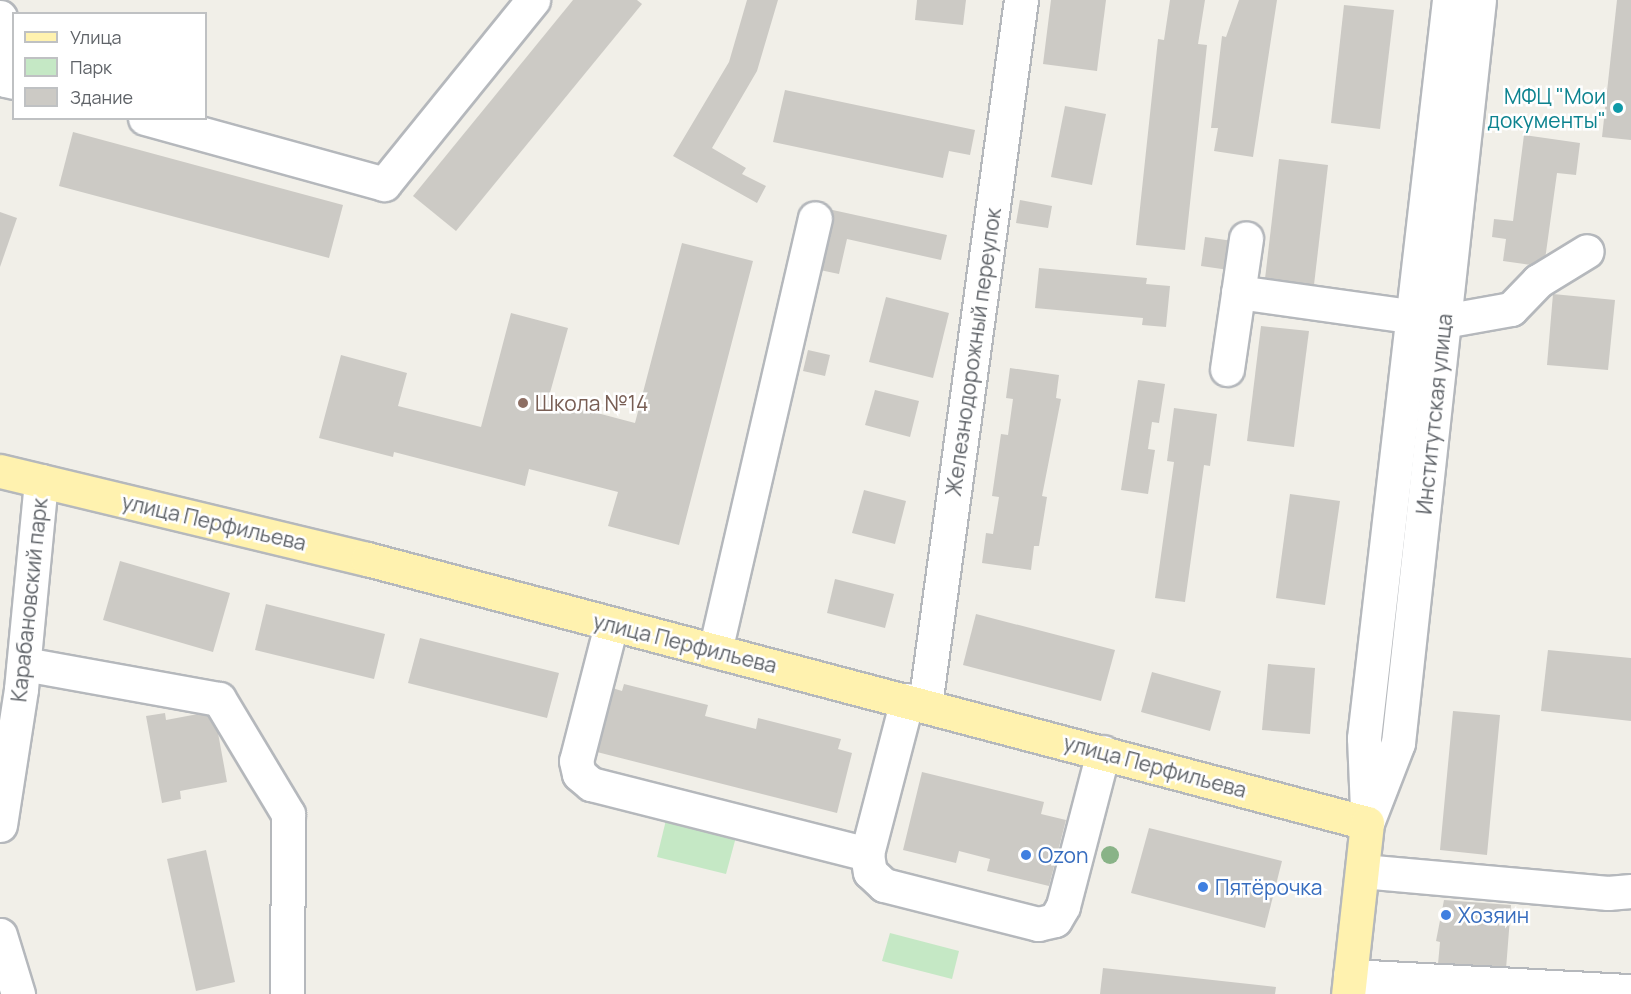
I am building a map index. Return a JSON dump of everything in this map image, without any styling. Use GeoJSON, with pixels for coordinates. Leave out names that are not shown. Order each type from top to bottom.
{"type":"FeatureCollection","features":[{"type":"Feature","properties":{"kind":"main road","name":"улица Перфильева"},"geometry":{"type":"LineString","coordinates":[[0,471],[367,559],[1367,823]]}},
{"type":"Feature","properties":{"kind":"main road","name":"Институтская улица"},"geometry":{"type":"LineString","coordinates":[[1349,985],[1367,823]]}},
{"type":"Feature","properties":{"kind":"street"},"geometry":{"type":"LineString","coordinates":[[152,120],[384,184],[533,0]]}},
{"type":"Feature","properties":{"kind":"street","name":"Железнодорожный переулок"},"geometry":{"type":"LineString","coordinates":[[867,854],[916,703],[1021,0]]}},
{"type":"Feature","properties":{"kind":"street","name":"Институтская улица"},"geometry":{"type":"LineString","coordinates":[[1367,823],[1364,738],[1449,0]]}},
{"type":"Feature","properties":{"kind":"street","name":"Институтская улица"},"geometry":{"type":"LineString","coordinates":[[1367,823],[1398,743],[1479,0]]}},
{"type":"Feature","properties":{"kind":"street"},"geometry":{"type":"LineString","coordinates":[[0,17],[5,80],[12,82]]}},
{"type":"Feature","properties":{"kind":"street"},"geometry":{"type":"LineString","coordinates":[[715,651],[815,218]]}},
{"type":"Feature","properties":{"kind":"street"},"geometry":{"type":"LineString","coordinates":[[1227,369],[1246,238]]}},
{"type":"Feature","properties":{"kind":"street"},"geometry":{"type":"LineString","coordinates":[[1238,292],[1444,321],[1511,309],[1538,281],[1587,251]]}},
{"type":"Feature","properties":{"kind":"street","name":"Карабановский парк"},"geometry":{"type":"LineString","coordinates":[[0,825],[8,724],[24,664],[41,481]]}},
{"type":"Feature","properties":{"kind":"street"},"geometry":{"type":"LineString","coordinates":[[611,624],[576,762],[579,774],[591,784],[867,854],[870,872],[885,885],[1038,924],[1055,920],[1063,906],[1103,752]]}},
{"type":"Feature","properties":{"kind":"street"},"geometry":{"type":"LineString","coordinates":[[24,664],[219,699],[288,814],[286,994]]}},
{"type":"Feature","properties":{"kind":"street"},"geometry":{"type":"LineString","coordinates":[[1362,871],[1608,893],[1631,891]]}},
{"type":"Feature","properties":{"kind":"street"},"geometry":{"type":"LineString","coordinates":[[0,935],[18,994]]}},
{"type":"Feature","properties":{"kind":"street"},"geometry":{"type":"LineString","coordinates":[[1349,985],[1631,991]]}},
{"type":"Feature","properties":{"kind":"green space"},"geometry":{"type":"Polygon","coordinates":[[[666,820],[736,837],[726,874],[657,857],[666,820]]]}},
{"type":"Feature","properties":{"kind":"green space"},"geometry":{"type":"Polygon","coordinates":[[[890,933],[959,951],[952,979],[882,961],[890,933]]]}},
{"type":"Feature","properties":{"kind":"building"},"geometry":{"type":"Polygon","coordinates":[[[573,0],[637,0],[642,4],[456,231],[413,196],[573,0]]]}},
{"type":"Feature","properties":{"kind":"building"},"geometry":{"type":"Polygon","coordinates":[[[747,0],[778,0],[757,71],[712,148],[746,168],[742,174],[766,186],[757,203],[673,156],[729,62],[747,0]]]}},
{"type":"Feature","properties":{"kind":"building"},"geometry":{"type":"Polygon","coordinates":[[[917,0],[966,0],[963,25],[915,20],[917,0]]]}},
{"type":"Feature","properties":{"kind":"building"},"geometry":{"type":"Polygon","coordinates":[[[1051,0],[1106,0],[1097,71],[1043,64],[1051,0]]]}},
{"type":"Feature","properties":{"kind":"building"},"geometry":{"type":"Polygon","coordinates":[[[1170,0],[1205,0],[1198,44],[1207,45],[1185,250],[1136,245],[1158,39],[1164,40],[1170,0]]]}},
{"type":"Feature","properties":{"kind":"building"},"geometry":{"type":"Polygon","coordinates":[[[1239,0],[1277,0],[1253,157],[1214,151],[1218,128],[1211,128],[1222,36],[1226,37],[1239,0]]]}},
{"type":"Feature","properties":{"kind":"building"},"geometry":{"type":"Polygon","coordinates":[[[1617,0],[1631,0],[1631,140],[1602,137],[1617,0]]]}},
{"type":"Feature","properties":{"kind":"building"},"geometry":{"type":"Polygon","coordinates":[[[1344,5],[1394,10],[1380,129],[1331,123],[1344,5]]]}},
{"type":"Feature","properties":{"kind":"building"},"geometry":{"type":"Polygon","coordinates":[[[785,90],[975,130],[970,155],[949,151],[943,178],[773,142],[785,90]]]}},
{"type":"Feature","properties":{"kind":"building"},"geometry":{"type":"Polygon","coordinates":[[[1065,106],[1106,114],[1092,185],[1051,177],[1065,106]]]}},
{"type":"Feature","properties":{"kind":"building"},"geometry":{"type":"Polygon","coordinates":[[[73,132],[343,205],[329,258],[59,186],[73,132]]]}},
{"type":"Feature","properties":{"kind":"building"},"geometry":{"type":"Polygon","coordinates":[[[1524,135],[1580,143],[1576,175],[1557,173],[1544,267],[1503,261],[1506,239],[1492,237],[1494,219],[1513,221],[1524,135]]]}},
{"type":"Feature","properties":{"kind":"building"},"geometry":{"type":"Polygon","coordinates":[[[1279,159],[1328,165],[1314,285],[1265,279],[1279,159]]]}},
{"type":"Feature","properties":{"kind":"building"},"geometry":{"type":"Polygon","coordinates":[[[1020,200],[1052,206],[1048,228],[1016,223],[1020,200]]]}},
{"type":"Feature","properties":{"kind":"building"},"geometry":{"type":"Polygon","coordinates":[[[828,209],[947,235],[941,260],[847,239],[839,274],[815,269],[828,209]]]}},
{"type":"Feature","properties":{"kind":"building"},"geometry":{"type":"Polygon","coordinates":[[[0,212],[17,218],[0,267],[0,212]]]}},
{"type":"Feature","properties":{"kind":"building"},"geometry":{"type":"Polygon","coordinates":[[[1205,237],[1233,241],[1229,270],[1201,266],[1205,237]]]}},
{"type":"Feature","properties":{"kind":"building"},"geometry":{"type":"Polygon","coordinates":[[[682,243],[753,261],[679,545],[608,526],[618,492],[529,469],[525,486],[394,452],[393,457],[319,438],[341,355],[407,373],[398,406],[481,427],[511,313],[568,328],[548,400],[635,423],[682,243]]]}},
{"type":"Feature","properties":{"kind":"building"},"geometry":{"type":"Polygon","coordinates":[[[1039,268],[1147,278],[1146,284],[1170,286],[1166,327],[1142,325],[1143,318],[1035,308],[1039,268]]]}},
{"type":"Feature","properties":{"kind":"building"},"geometry":{"type":"Polygon","coordinates":[[[1553,294],[1615,300],[1608,370],[1547,365],[1553,294]]]}},
{"type":"Feature","properties":{"kind":"building"},"geometry":{"type":"Polygon","coordinates":[[[886,297],[949,313],[933,378],[869,362],[886,297]]]}},
{"type":"Feature","properties":{"kind":"building"},"geometry":{"type":"Polygon","coordinates":[[[1261,326],[1309,331],[1294,447],[1247,441],[1261,326]]]}},
{"type":"Feature","properties":{"kind":"building"},"geometry":{"type":"Polygon","coordinates":[[[808,350],[830,355],[825,376],[803,371],[808,350]]]}},
{"type":"Feature","properties":{"kind":"building"},"geometry":{"type":"Polygon","coordinates":[[[1010,368],[1059,375],[1056,398],[1061,399],[1042,496],[1047,497],[1039,546],[1034,546],[1031,570],[982,563],[986,533],[993,534],[999,497],[992,496],[1001,434],[1008,435],[1013,399],[1006,398],[1010,368]]]}},
{"type":"Feature","properties":{"kind":"building"},"geometry":{"type":"Polygon","coordinates":[[[1138,380],[1165,384],[1159,423],[1152,422],[1148,449],[1155,450],[1148,494],[1121,490],[1138,380]]]}},
{"type":"Feature","properties":{"kind":"building"},"geometry":{"type":"Polygon","coordinates":[[[875,390],[919,401],[910,437],[865,425],[875,390]]]}},
{"type":"Feature","properties":{"kind":"building"},"geometry":{"type":"Polygon","coordinates":[[[1174,408],[1217,414],[1210,466],[1204,465],[1185,602],[1155,598],[1174,462],[1167,461],[1174,408]]]}},
{"type":"Feature","properties":{"kind":"building"},"geometry":{"type":"Polygon","coordinates":[[[864,490],[906,501],[895,544],[852,533],[864,490]]]}},
{"type":"Feature","properties":{"kind":"building"},"geometry":{"type":"Polygon","coordinates":[[[1290,494],[1340,501],[1325,605],[1276,598],[1290,494]]]}},
{"type":"Feature","properties":{"kind":"building"},"geometry":{"type":"Polygon","coordinates":[[[120,561],[230,593],[213,652],[103,620],[120,561]]]}},
{"type":"Feature","properties":{"kind":"building"},"geometry":{"type":"Polygon","coordinates":[[[835,579],[894,594],[885,628],[827,613],[835,579]]]}},
{"type":"Feature","properties":{"kind":"building"},"geometry":{"type":"Polygon","coordinates":[[[266,604],[385,634],[374,679],[255,650],[266,604]]]}},
{"type":"Feature","properties":{"kind":"building"},"geometry":{"type":"Polygon","coordinates":[[[976,614],[1115,650],[1101,701],[963,665],[976,614]]]}},
{"type":"Feature","properties":{"kind":"building"},"geometry":{"type":"Polygon","coordinates":[[[420,638],[559,673],[547,718],[408,683],[420,638]]]}},
{"type":"Feature","properties":{"kind":"building"},"geometry":{"type":"Polygon","coordinates":[[[1548,650],[1631,658],[1631,721],[1541,711],[1548,650]]]}},
{"type":"Feature","properties":{"kind":"building"},"geometry":{"type":"Polygon","coordinates":[[[1268,664],[1315,668],[1310,734],[1262,730],[1268,664]]]}},
{"type":"Feature","properties":{"kind":"building"},"geometry":{"type":"Polygon","coordinates":[[[1152,672],[1221,691],[1210,731],[1141,712],[1152,672]]]}},
{"type":"Feature","properties":{"kind":"building"},"geometry":{"type":"Polygon","coordinates":[[[624,684],[708,705],[705,716],[756,729],[758,718],[841,739],[838,749],[852,753],[837,813],[593,751],[609,687],[622,691],[624,684]]]}},
{"type":"Feature","properties":{"kind":"building"},"geometry":{"type":"Polygon","coordinates":[[[214,711],[227,782],[180,791],[181,799],[162,803],[146,716],[165,713],[166,720],[214,711]]]}},
{"type":"Feature","properties":{"kind":"building"},"geometry":{"type":"Polygon","coordinates":[[[1453,711],[1500,715],[1487,855],[1440,850],[1453,711]]]}},
{"type":"Feature","properties":{"kind":"building"},"geometry":{"type":"Polygon","coordinates":[[[922,772],[1044,802],[1041,814],[1066,820],[1049,886],[987,871],[990,859],[959,851],[956,863],[903,850],[922,772]]]}},
{"type":"Feature","properties":{"kind":"building"},"geometry":{"type":"Polygon","coordinates":[[[1149,828],[1282,861],[1265,928],[1131,893],[1149,828]]]}},
{"type":"Feature","properties":{"kind":"building"},"geometry":{"type":"Polygon","coordinates":[[[206,850],[235,982],[196,991],[167,859],[206,850]]]}},
{"type":"Feature","properties":{"kind":"building"},"geometry":{"type":"Polygon","coordinates":[[[1444,900],[1511,905],[1506,969],[1438,964],[1440,942],[1436,941],[1444,900]]]}},
{"type":"Feature","properties":{"kind":"building"},"geometry":{"type":"Polygon","coordinates":[[[1103,968],[1276,987],[1275,994],[1100,994],[1103,968]]]}},
{"type":"Feature","properties":{"kind":"place","name":"МФЦ \"Мои документы\""},"geometry":{"type":"Point","coordinates":[1618,108]}},
{"type":"Feature","properties":{"kind":"place","name":"Школа №14"},"geometry":{"type":"Point","coordinates":[523,403]}},
{"type":"Feature","properties":{"kind":"place","name":"Ozon"},"geometry":{"type":"Point","coordinates":[1026,855]}},
{"type":"Feature","properties":{"kind":"place","name":"Пятёрочка"},"geometry":{"type":"Point","coordinates":[1203,887]}},
{"type":"Feature","properties":{"kind":"place","name":"Хозяин"},"geometry":{"type":"Point","coordinates":[1446,915]}}]}
